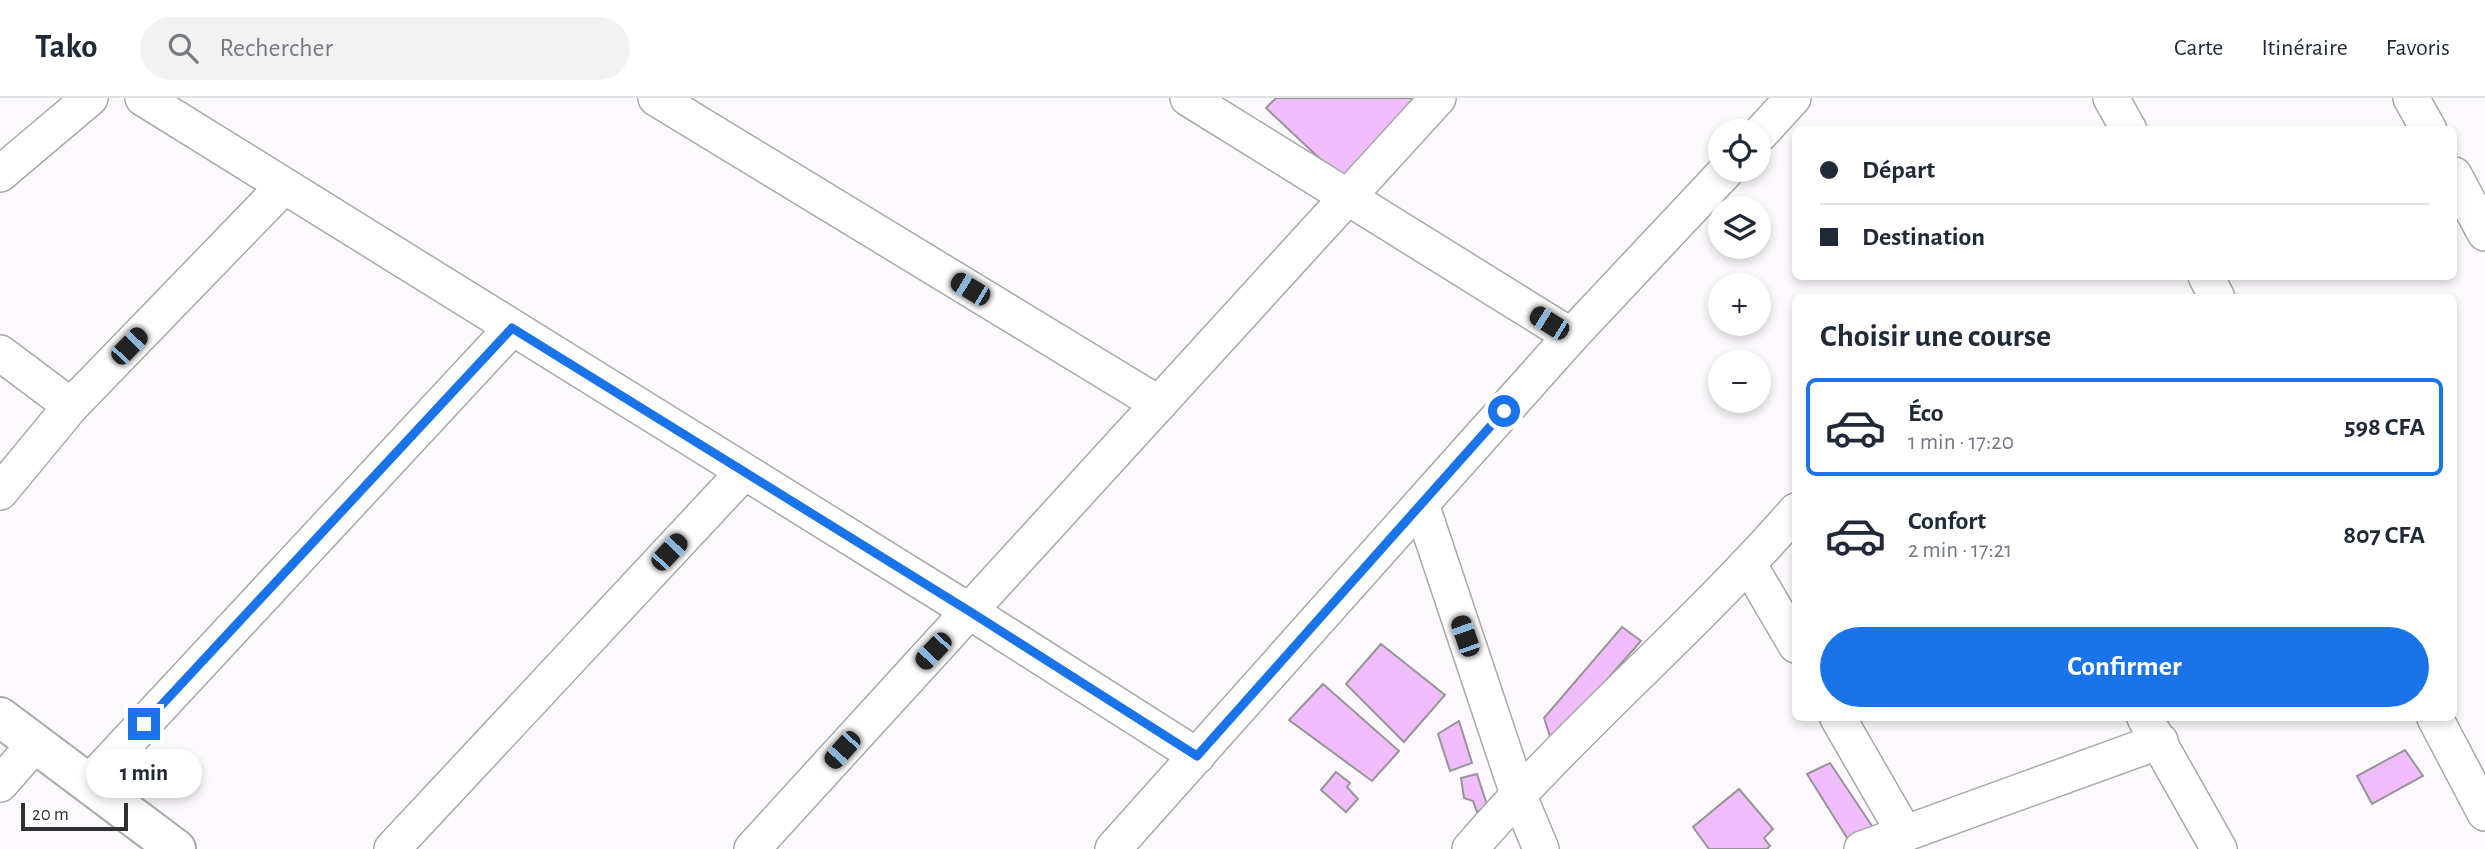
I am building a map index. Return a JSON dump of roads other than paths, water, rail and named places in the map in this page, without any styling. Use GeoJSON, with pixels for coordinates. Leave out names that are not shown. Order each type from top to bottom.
{"type":"FeatureCollection","features":[{"type":"Feature","properties":{"kind":"main road"},"geometry":{"type":"LineString","coordinates":[[0,717],[176,849]]}},
{"type":"Feature","properties":{"kind":"street"},"geometry":{"type":"LineString","coordinates":[[0,174],[90,98]]}},
{"type":"Feature","properties":{"kind":"street"},"geometry":{"type":"LineString","coordinates":[[143,98],[969,611],[1197,756]]}},
{"type":"Feature","properties":{"kind":"street"},"geometry":{"type":"LineString","coordinates":[[656,98],[1158,404]]}},
{"type":"Feature","properties":{"kind":"street"},"geometry":{"type":"LineString","coordinates":[[1188,98],[1571,337]]}},
{"type":"Feature","properties":{"kind":"street"},"geometry":{"type":"LineString","coordinates":[[752,849],[1438,98]]}},
{"type":"Feature","properties":{"kind":"street"},"geometry":{"type":"LineString","coordinates":[[1771,122],[1793,98]]}},
{"type":"Feature","properties":{"kind":"street"},"geometry":{"type":"LineString","coordinates":[[2111,98],[2127,126]]}},
{"type":"Feature","properties":{"kind":"street"},"geometry":{"type":"LineString","coordinates":[[2412,98],[2427,126]]}},
{"type":"Feature","properties":{"kind":"street"},"geometry":{"type":"LineString","coordinates":[[2457,181],[2485,233]]}},
{"type":"Feature","properties":{"kind":"street"},"geometry":{"type":"LineString","coordinates":[[1114,849],[1571,337],[1716,182]]}},
{"type":"Feature","properties":{"kind":"street"},"geometry":{"type":"LineString","coordinates":[[0,492],[71,406],[284,186]]}},
{"type":"Feature","properties":{"kind":"street"},"geometry":{"type":"LineString","coordinates":[[89,783],[512,328]]}},
{"type":"Feature","properties":{"kind":"street"},"geometry":{"type":"LineString","coordinates":[[0,353],[71,406]]}},
{"type":"Feature","properties":{"kind":"street"},"geometry":{"type":"LineString","coordinates":[[392,849],[743,473]]}},
{"type":"Feature","properties":{"kind":"street"},"geometry":{"type":"LineString","coordinates":[[1421,504],[1518,794],[1541,849]]}},
{"type":"Feature","properties":{"kind":"street"},"geometry":{"type":"LineString","coordinates":[[1470,849],[1518,794],[1749,565],[1792,516]]}},
{"type":"Feature","properties":{"kind":"street"},"geometry":{"type":"LineString","coordinates":[[1749,565],[1792,638]]}},
{"type":"Feature","properties":{"kind":"street"},"geometry":{"type":"LineString","coordinates":[[1840,721],[1905,834]]}},
{"type":"Feature","properties":{"kind":"street"},"geometry":{"type":"LineString","coordinates":[[2437,721],[2485,813]]}},
{"type":"Feature","properties":{"kind":"street"},"geometry":{"type":"LineString","coordinates":[[1862,849],[1905,834],[2152,729],[2220,849]]}},
{"type":"Feature","properties":{"kind":"street"},"geometry":{"type":"LineString","coordinates":[[0,784],[36,743]]}}]}
